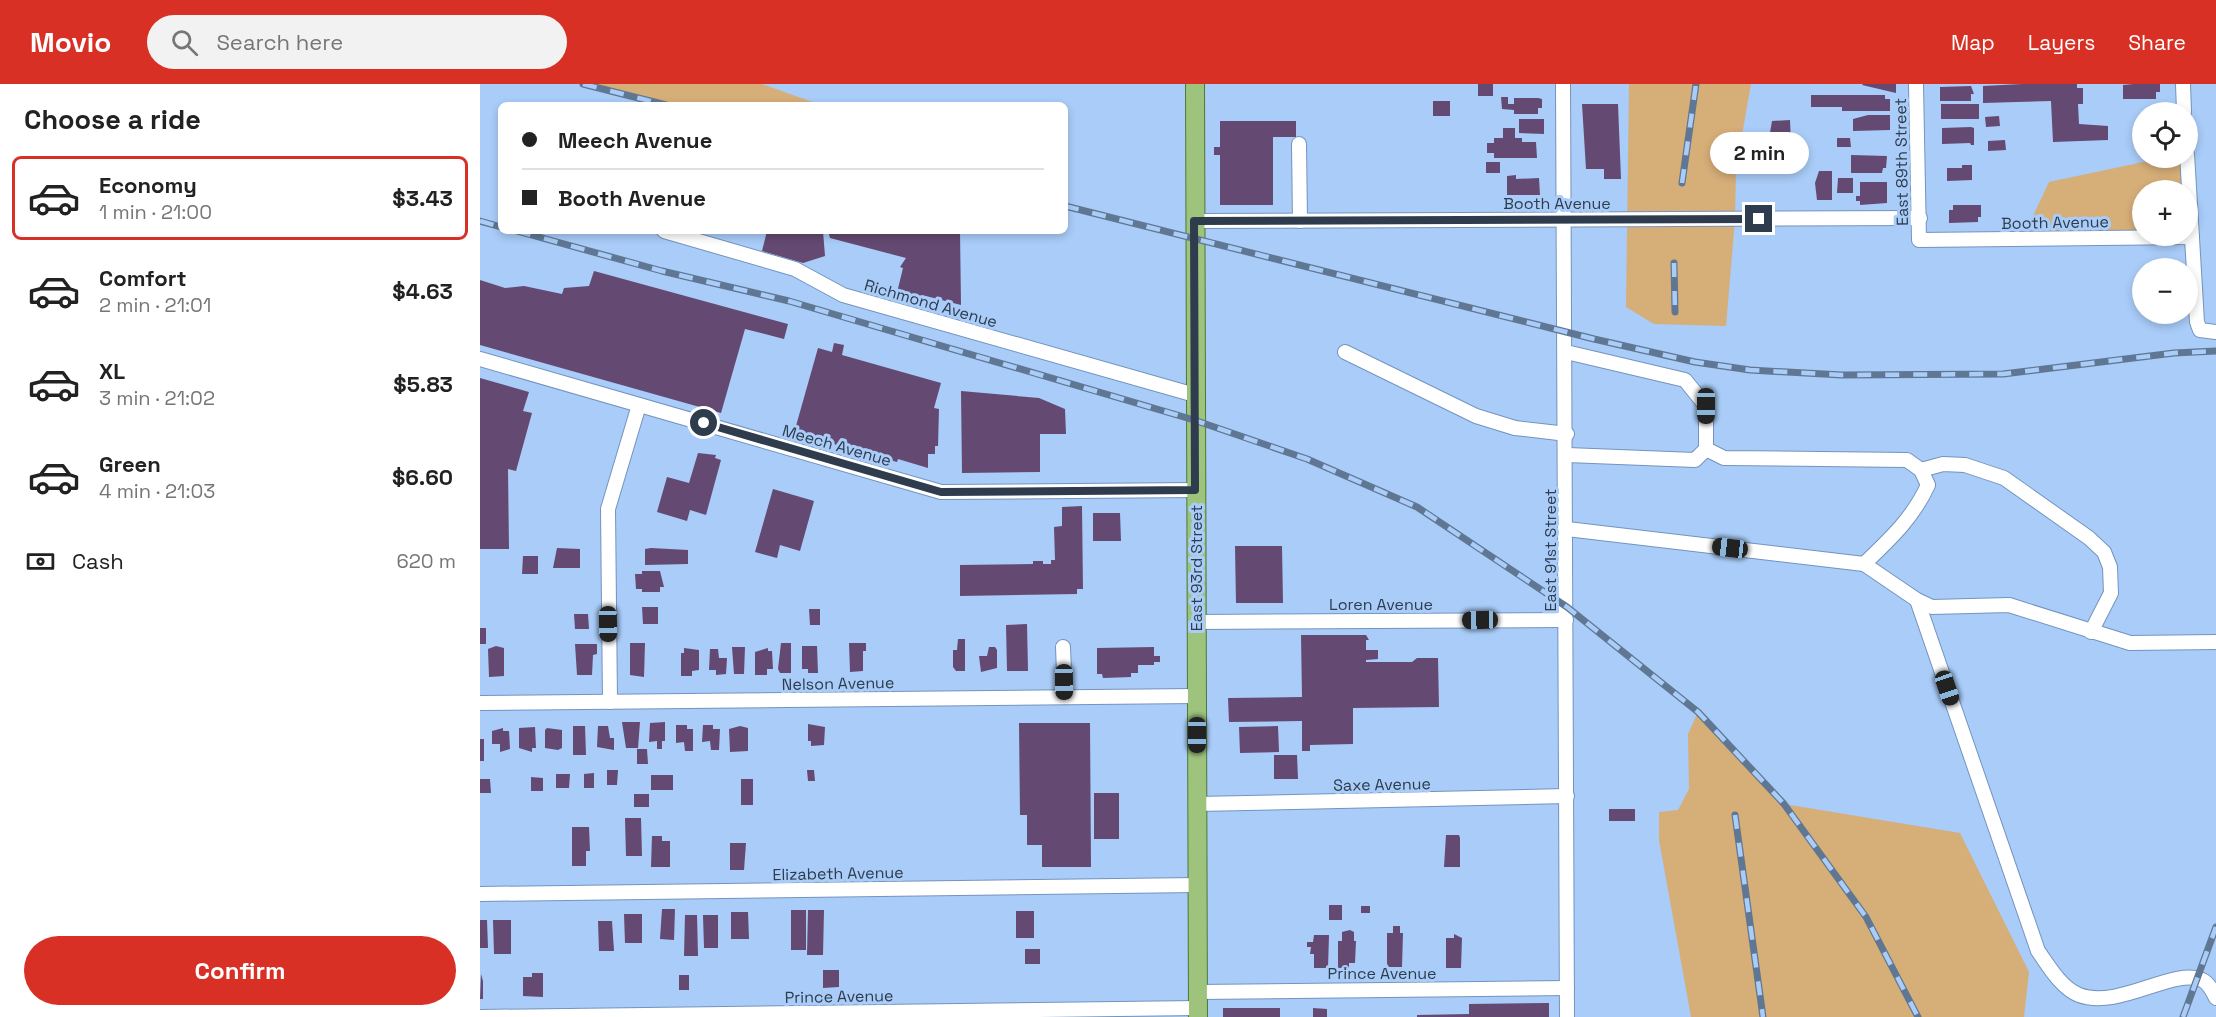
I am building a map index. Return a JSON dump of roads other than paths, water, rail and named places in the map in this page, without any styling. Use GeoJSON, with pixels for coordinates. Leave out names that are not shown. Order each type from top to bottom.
{"type":"FeatureCollection","features":[{"type":"Feature","properties":{"kind":"main road","name":"East 93rd Street"},"geometry":{"type":"LineString","coordinates":[[1195,84],[1198,1006]]}},
{"type":"Feature","properties":{"kind":"street","name":"East 91st Street"},"geometry":{"type":"LineString","coordinates":[[1563,84],[1567,434],[1567,1017]]}},
{"type":"Feature","properties":{"kind":"street","name":"East 89th Street"},"geometry":{"type":"LineString","coordinates":[[1916,84],[1919,240]]}},
{"type":"Feature","properties":{"kind":"street"},"geometry":{"type":"LineString","coordinates":[[2183,84],[2184,102]]}},
{"type":"Feature","properties":{"kind":"street"},"geometry":{"type":"LineString","coordinates":[[1299,144],[1300,221]]}},
{"type":"Feature","properties":{"kind":"street","name":"Booth Avenue"},"geometry":{"type":"LineString","coordinates":[[1194,221],[1920,218]]}},
{"type":"Feature","properties":{"kind":"street","name":"Richmond Avenue"},"geometry":{"type":"LineString","coordinates":[[675,234],[795,268],[843,295],[1195,395]]}},
{"type":"Feature","properties":{"kind":"street","name":"Booth Avenue"},"geometry":{"type":"LineString","coordinates":[[1919,240],[2132,238]]}},
{"type":"Feature","properties":{"kind":"street"},"geometry":{"type":"LineString","coordinates":[[2193,246],[2200,330],[2216,332]]}},
{"type":"Feature","properties":{"kind":"street"},"geometry":{"type":"LineString","coordinates":[[1345,352],[1476,416],[1515,428],[1567,434]]}},
{"type":"Feature","properties":{"kind":"street"},"geometry":{"type":"LineString","coordinates":[[1566,352],[1684,380],[1706,406],[1706,448],[1695,460],[1567,455]]}},
{"type":"Feature","properties":{"kind":"street","name":"Meech Avenue"},"geometry":{"type":"LineString","coordinates":[[480,359],[941,492],[1195,490]]}},
{"type":"Feature","properties":{"kind":"street"},"geometry":{"type":"LineString","coordinates":[[609,702],[608,509],[639,405]]}},
{"type":"Feature","properties":{"kind":"street"},"geometry":{"type":"LineString","coordinates":[[1706,448],[1724,458],[1892,458],[1907,460],[1921,470],[1928,485],[1917,508],[1899,531],[1864,564]]}},
{"type":"Feature","properties":{"kind":"street"},"geometry":{"type":"LineString","coordinates":[[1921,470],[1943,464],[1965,465],[2004,478],[2089,538],[2104,552],[2110,567],[2111,593],[2091,632]]}},
{"type":"Feature","properties":{"kind":"street"},"geometry":{"type":"LineString","coordinates":[[1567,530],[1864,564],[1917,600],[1932,607],[2009,605],[2130,643],[2216,642]]}},
{"type":"Feature","properties":{"kind":"street"},"geometry":{"type":"LineString","coordinates":[[1917,600],[2038,951],[2051,969],[2066,986],[2079,995],[2097,998],[2128,996],[2186,978],[2202,980],[2216,998]]}},
{"type":"Feature","properties":{"kind":"street","name":"Loren Avenue"},"geometry":{"type":"LineString","coordinates":[[1196,622],[1566,620]]}},
{"type":"Feature","properties":{"kind":"street"},"geometry":{"type":"LineString","coordinates":[[1063,647],[1065,697]]}},
{"type":"Feature","properties":{"kind":"street","name":"Nelson Avenue"},"geometry":{"type":"LineString","coordinates":[[480,703],[1196,696]]}},
{"type":"Feature","properties":{"kind":"street","name":"Saxe Avenue"},"geometry":{"type":"LineString","coordinates":[[1197,804],[1567,796]]}},
{"type":"Feature","properties":{"kind":"street","name":"Elizabeth Avenue"},"geometry":{"type":"LineString","coordinates":[[480,894],[1197,885]]}},
{"type":"Feature","properties":{"kind":"street","name":"Prince Avenue"},"geometry":{"type":"LineString","coordinates":[[480,1017],[1198,1006],[1567,988]]}},
{"type":"Feature","properties":{"kind":"railway"},"geometry":{"type":"LineString","coordinates":[[583,84],[654,102]]}},
{"type":"Feature","properties":{"kind":"railway"},"geometry":{"type":"LineString","coordinates":[[1682,183],[1696,84]]}},
{"type":"Feature","properties":{"kind":"railway"},"geometry":{"type":"LineString","coordinates":[[1068,207],[1594,339],[1695,362],[1750,370],[1842,375],[2003,374],[2174,353],[2216,351]]}},
{"type":"Feature","properties":{"kind":"railway"},"geometry":{"type":"LineString","coordinates":[[480,221],[498,226]]}},
{"type":"Feature","properties":{"kind":"railway"},"geometry":{"type":"LineString","coordinates":[[528,234],[662,271],[789,301],[1194,420],[1307,459],[1417,507],[1567,607],[1698,712],[1784,804],[1866,917],[1918,1017]]}},
{"type":"Feature","properties":{"kind":"railway"},"geometry":{"type":"LineString","coordinates":[[1674,263],[1675,312]]}},
{"type":"Feature","properties":{"kind":"railway"},"geometry":{"type":"LineString","coordinates":[[1735,815],[1763,1017]]}},
{"type":"Feature","properties":{"kind":"railway"},"geometry":{"type":"LineString","coordinates":[[2183,1017],[2216,927]]}}]}
